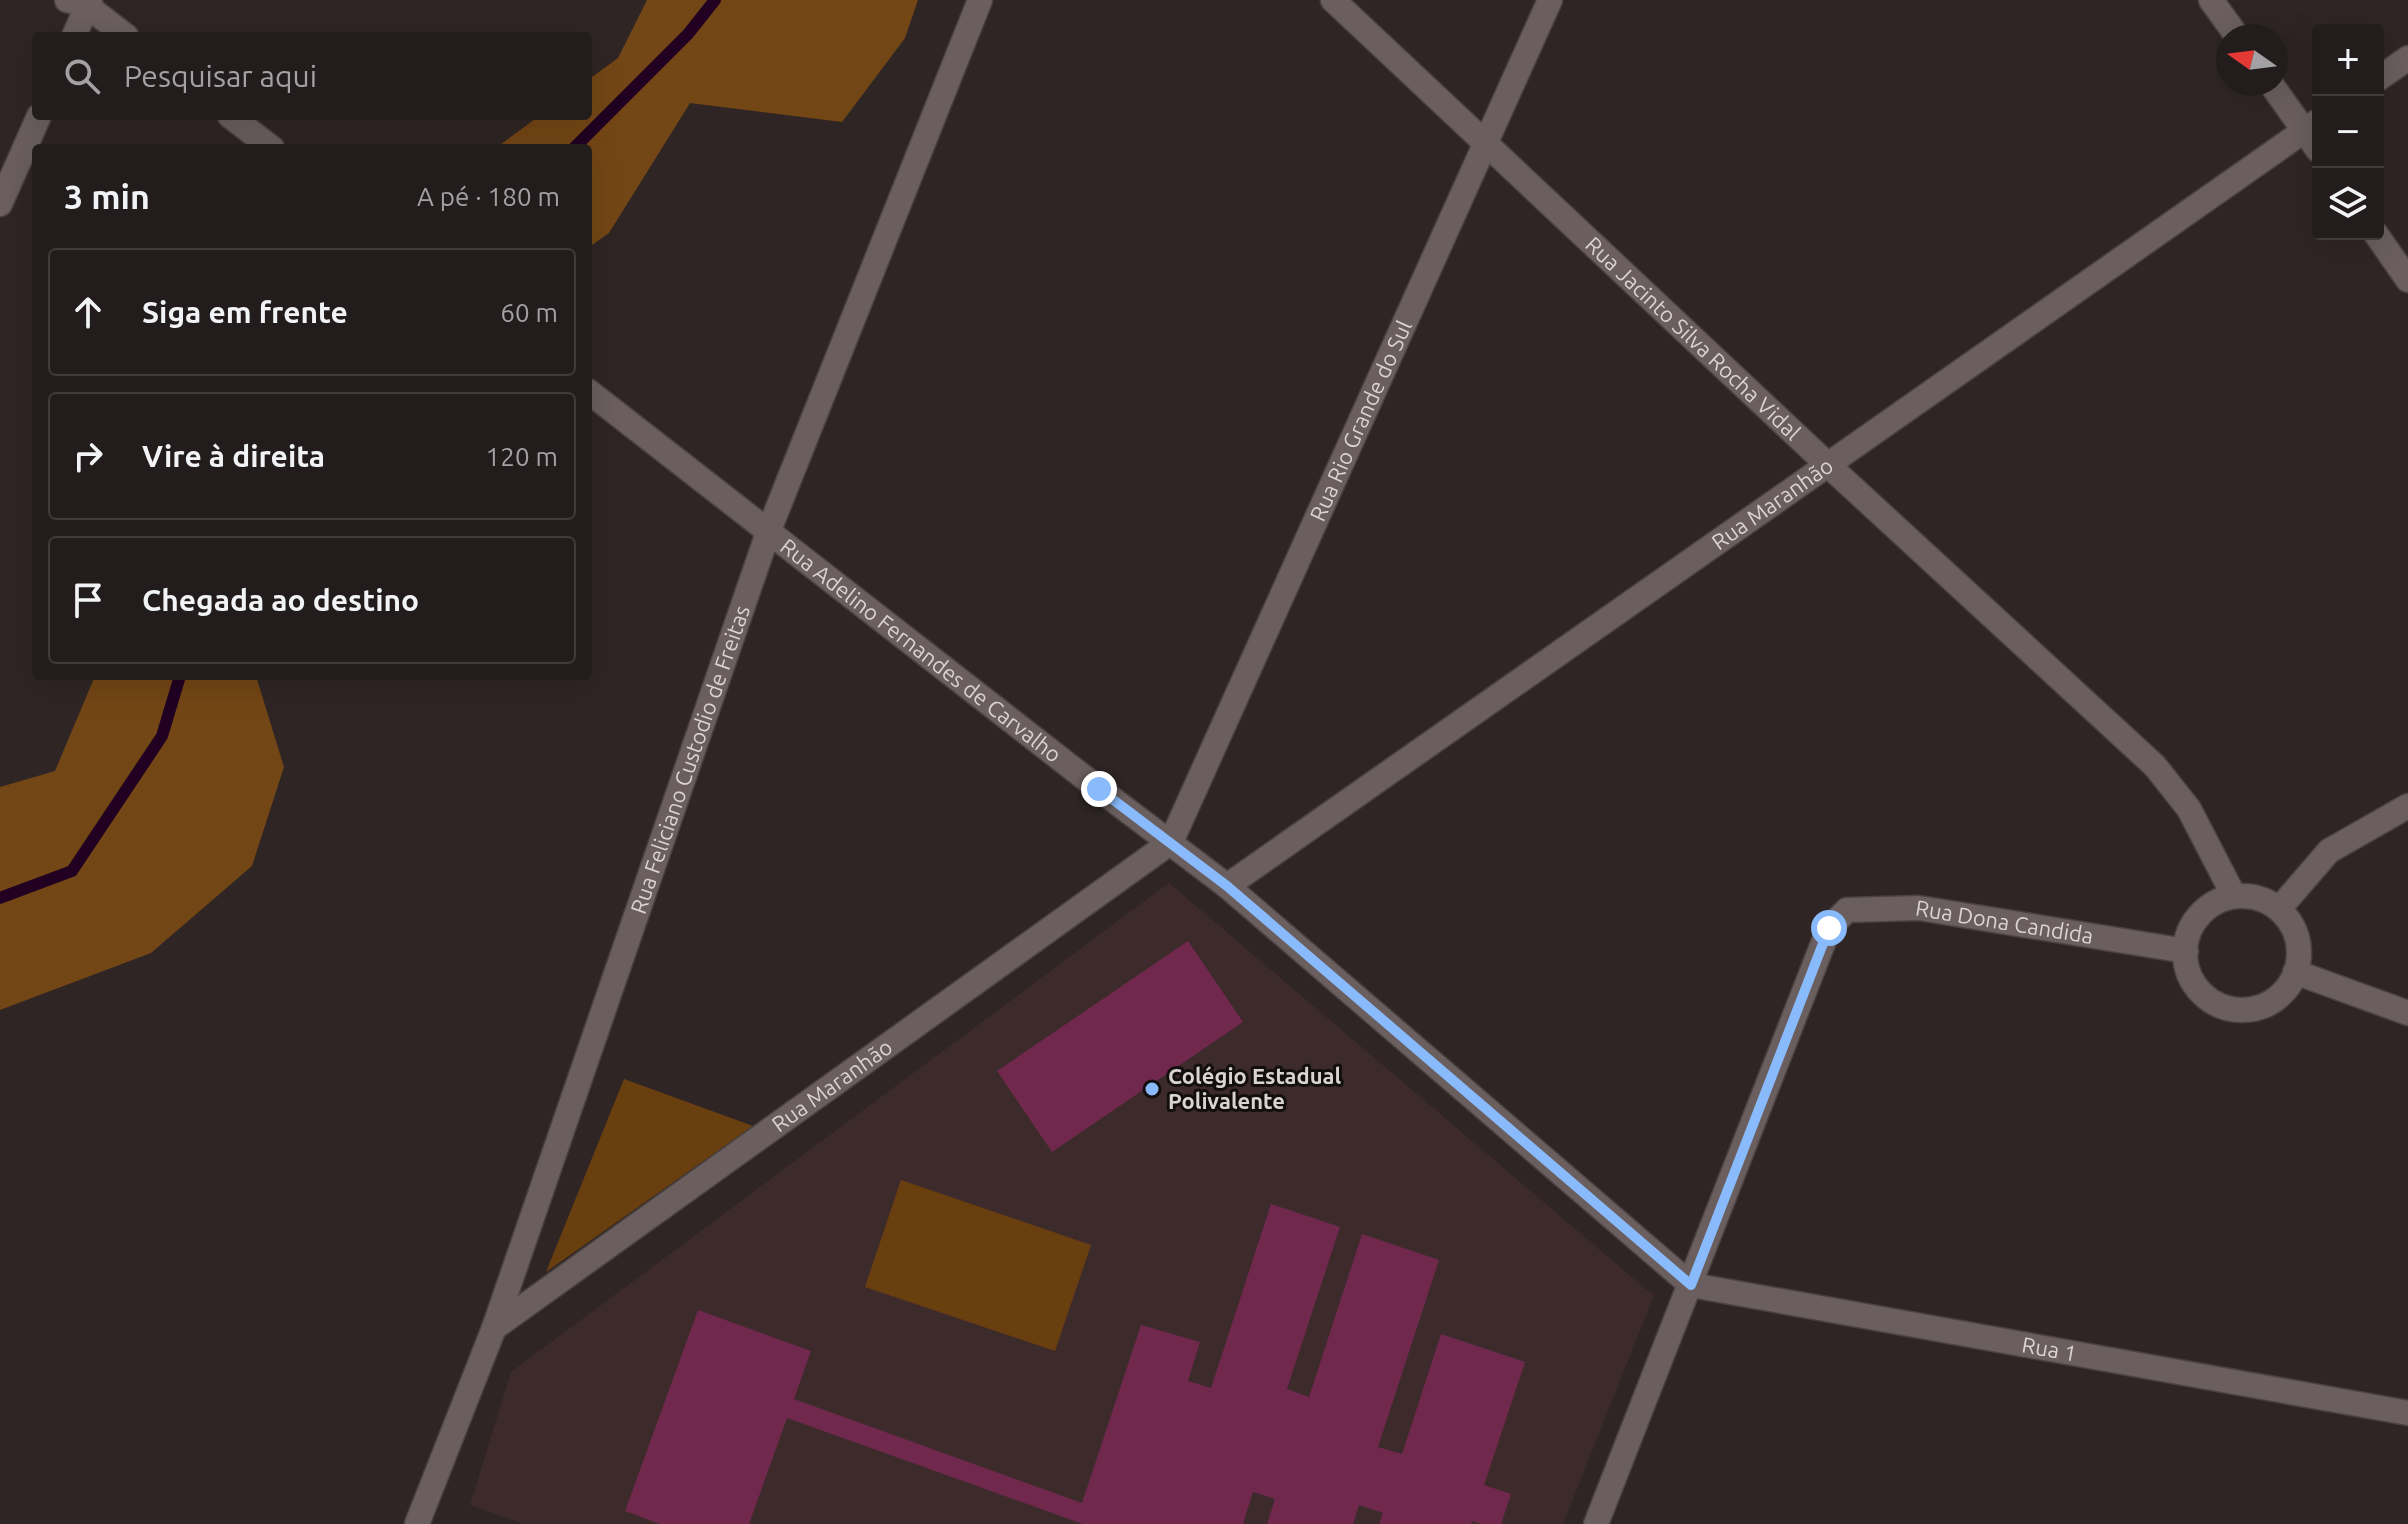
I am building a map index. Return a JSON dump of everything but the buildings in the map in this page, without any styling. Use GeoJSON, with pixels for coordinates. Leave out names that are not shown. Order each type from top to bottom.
{"type":"FeatureCollection","features":[{"type":"Feature","properties":{"kind":"street","name":"Rua Feliciano Custodio de Freitas"},"geometry":{"type":"LineString","coordinates":[[417,1524],[494,1328],[769,530],[980,0]]}},
{"type":"Feature","properties":{"kind":"street","name":"Rua Jacinto Silva Rocha Vidal"},"geometry":{"type":"LineString","coordinates":[[1333,0],[1828,465],[2155,766],[2189,809],[2234,896]]}},
{"type":"Feature","properties":{"kind":"street","name":"Rua Rio Grande do Sul"},"geometry":{"type":"LineString","coordinates":[[1171,842],[1550,0]]}},
{"type":"Feature","properties":{"kind":"street"},"geometry":{"type":"LineString","coordinates":[[2211,0],[2228,24]]}},
{"type":"Feature","properties":{"kind":"street"},"geometry":{"type":"LineString","coordinates":[[75,32],[82,2],[121,32]]}},
{"type":"Feature","properties":{"kind":"street"},"geometry":{"type":"LineString","coordinates":[[2384,75],[2408,58]]}},
{"type":"Feature","properties":{"kind":"street"},"geometry":{"type":"LineString","coordinates":[[2281,96],[2312,133]]}},
{"type":"Feature","properties":{"kind":"street"},"geometry":{"type":"LineString","coordinates":[[0,204],[37,120]]}},
{"type":"Feature","properties":{"kind":"street"},"geometry":{"type":"LineString","coordinates":[[235,120],[267,144]]}},
{"type":"Feature","properties":{"kind":"street","name":"Rua Maranhão"},"geometry":{"type":"LineString","coordinates":[[1227,886],[1828,465],[2312,135]]}},
{"type":"Feature","properties":{"kind":"street"},"geometry":{"type":"LineString","coordinates":[[2380,240],[2408,280]]}},
{"type":"Feature","properties":{"kind":"street","name":"Rua Adelino Fernandes de Carvalho"},"geometry":{"type":"LineString","coordinates":[[592,394],[1227,886],[1691,1285]]}},
{"type":"Feature","properties":{"kind":"street"},"geometry":{"type":"LineString","coordinates":[[2279,909],[2329,851],[2408,806]]}},
{"type":"Feature","properties":{"kind":"street","name":"Rua Maranhão"},"geometry":{"type":"LineString","coordinates":[[494,1328],[1171,842]]}},
{"type":"Feature","properties":{"kind":"street"},"geometry":{"type":"LineString","coordinates":[[2234,896],[2265,900],[2279,909],[2289,920],[2298,939],[2299,961],[2288,986],[2277,998],[2263,1006],[2232,1009],[2217,1004],[2199,988],[2188,968],[2188,936],[2195,921],[2211,906],[2234,896]]}},
{"type":"Feature","properties":{"kind":"street","name":"Rua Dona Candida"},"geometry":{"type":"LineString","coordinates":[[1691,1285],[1829,928],[1847,910],[1919,908],[2186,951]]}},
{"type":"Feature","properties":{"kind":"street"},"geometry":{"type":"LineString","coordinates":[[2295,972],[2408,1013]]}},
{"type":"Feature","properties":{"kind":"street"},"geometry":{"type":"LineString","coordinates":[[1596,1524],[1691,1285]]}},
{"type":"Feature","properties":{"kind":"street","name":"Rua 1"},"geometry":{"type":"LineString","coordinates":[[1691,1285],[2408,1413]]}},
{"type":"Feature","properties":{"kind":"shaded area"},"geometry":{"type":"Polygon","coordinates":[[[647,0],[918,0],[905,38],[842,122],[690,103],[609,233],[592,245],[592,144],[501,144],[534,120],[592,120],[592,77],[618,58],[647,0]]]}},
{"type":"Feature","properties":{"kind":"shaded area"},"geometry":{"type":"Polygon","coordinates":[[[93,680],[257,680],[284,767],[252,866],[151,953],[0,1010],[0,787],[55,771],[93,680]]]}},
{"type":"Feature","properties":{"kind":"shaded area","name":"Colégio Estadual Polivalente"},"geometry":{"type":"Polygon","coordinates":[[[1169,883],[1654,1296],[1563,1524],[524,1524],[470,1505],[511,1372],[1169,883]]]}},
{"type":"Feature","properties":{"kind":"shaded area"},"geometry":{"type":"Polygon","coordinates":[[[624,1079],[753,1126],[546,1272],[624,1079]]]}},
{"type":"Feature","properties":{"kind":"shaded area"},"geometry":{"type":"Polygon","coordinates":[[[901,1180],[1091,1245],[1055,1351],[865,1287],[901,1180]]]}},
{"type":"Feature","properties":{"kind":"waterway"},"geometry":{"type":"LineString","coordinates":[[578,144],[688,34],[715,0]]}},
{"type":"Feature","properties":{"kind":"waterway"},"geometry":{"type":"LineString","coordinates":[[0,898],[72,871],[162,736],[179,680]]}},
{"type":"Feature","properties":{"kind":"place","name":"Colégio Estadual Polivalente"},"geometry":{"type":"Point","coordinates":[1152,1089]}},
{"type":"Feature","properties":{"kind":"route"},"geometry":{"type":"LineString","coordinates":[[1099,789],[1227,886],[1691,1285],[1829,928]]}}]}
